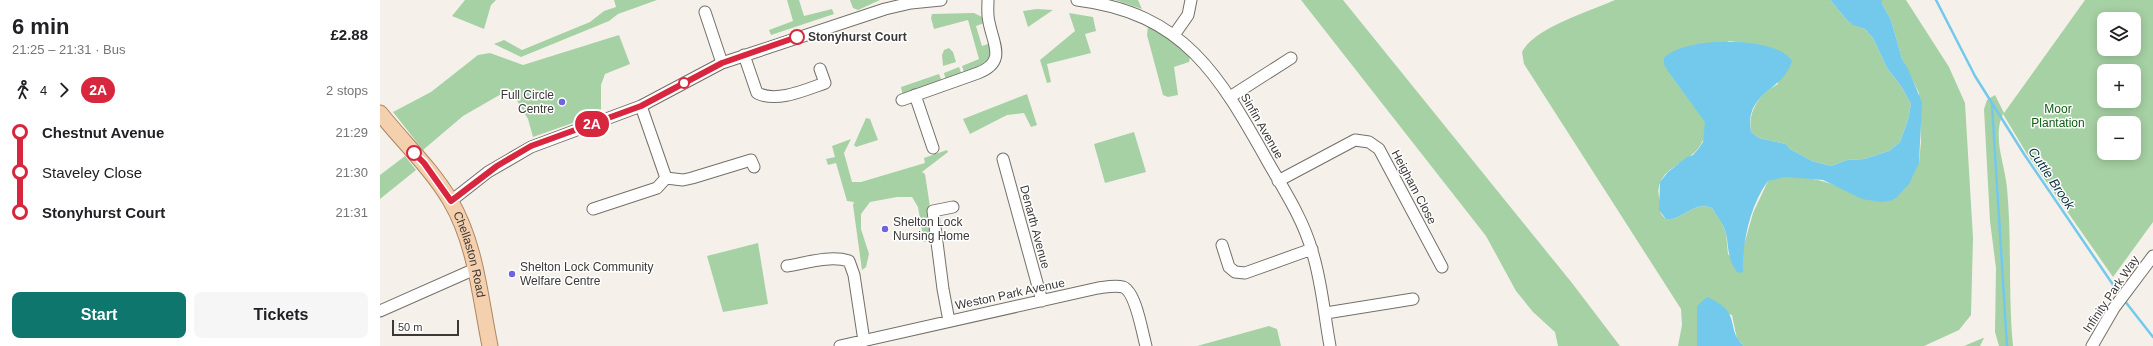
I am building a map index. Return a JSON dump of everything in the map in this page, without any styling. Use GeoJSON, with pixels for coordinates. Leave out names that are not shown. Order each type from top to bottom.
{"type":"FeatureCollection","features":[{"type":"Feature","properties":{"kind":"main road","name":"Chellaston Road"},"geometry":{"type":"LineString","coordinates":[[380,113],[424,163],[451,201],[469,244],[490,346]]}},
{"type":"Feature","properties":{"kind":"street"},"geometry":{"type":"LineString","coordinates":[[451,201],[488,172],[531,146],[641,106],[722,63],[885,9],[910,3],[941,0]]}},
{"type":"Feature","properties":{"kind":"street"},"geometry":{"type":"LineString","coordinates":[[902,100],[986,70],[992,64],[997,51],[989,23],[988,0]]}},
{"type":"Feature","properties":{"kind":"street","name":"Sinfin Avenue"},"geometry":{"type":"LineString","coordinates":[[1077,0],[1101,3],[1132,12],[1174,35],[1198,55],[1230,97],[1278,181],[1303,228],[1312,249],[1326,313],[1330,346]]}},
{"type":"Feature","properties":{"kind":"street"},"geometry":{"type":"LineString","coordinates":[[1174,35],[1188,15],[1191,0]]}},
{"type":"Feature","properties":{"kind":"street"},"geometry":{"type":"LineString","coordinates":[[705,12],[722,63]]}},
{"type":"Feature","properties":{"kind":"street"},"geometry":{"type":"LineString","coordinates":[[744,55],[757,93],[762,96],[788,95],[825,83],[820,69]]}},
{"type":"Feature","properties":{"kind":"street"},"geometry":{"type":"LineString","coordinates":[[1230,97],[1291,58]]}},
{"type":"Feature","properties":{"kind":"street"},"geometry":{"type":"LineString","coordinates":[[915,96],[933,148]]}},
{"type":"Feature","properties":{"kind":"street"},"geometry":{"type":"LineString","coordinates":[[641,106],[666,178]]}},
{"type":"Feature","properties":{"kind":"street","name":"Heigham Close"},"geometry":{"type":"LineString","coordinates":[[1278,181],[1355,140],[1369,142],[1378,149],[1438,250],[1442,267]]}},
{"type":"Feature","properties":{"kind":"street","name":"Denarth Avenue"},"geometry":{"type":"LineString","coordinates":[[1002,159],[1042,301]]}},
{"type":"Feature","properties":{"kind":"street"},"geometry":{"type":"LineString","coordinates":[[666,178],[683,180],[752,160],[754,167]]}},
{"type":"Feature","properties":{"kind":"street"},"geometry":{"type":"LineString","coordinates":[[593,209],[657,188],[666,178]]}},
{"type":"Feature","properties":{"kind":"street"},"geometry":{"type":"LineString","coordinates":[[949,321],[942,289],[933,211],[953,207]]}},
{"type":"Feature","properties":{"kind":"street"},"geometry":{"type":"LineString","coordinates":[[1222,245],[1229,267],[1235,272],[1245,272],[1312,249]]}},
{"type":"Feature","properties":{"kind":"street","name":"Infinity Park Way"},"geometry":{"type":"LineString","coordinates":[[2092,346],[2114,308],[2153,256]]}},
{"type":"Feature","properties":{"kind":"street"},"geometry":{"type":"LineString","coordinates":[[787,266],[823,260],[841,259],[849,261],[854,275],[864,341]]}},
{"type":"Feature","properties":{"kind":"street"},"geometry":{"type":"LineString","coordinates":[[380,311],[475,269]]}},
{"type":"Feature","properties":{"kind":"street","name":"Weston Park Avenue"},"geometry":{"type":"LineString","coordinates":[[840,346],[864,341],[892,340],[949,321],[1098,288],[1117,286],[1125,288],[1132,296],[1146,346]]}},
{"type":"Feature","properties":{"kind":"street"},"geometry":{"type":"LineString","coordinates":[[1326,313],[1413,300]]}},
{"type":"Feature","properties":{"kind":"green space"},"geometry":{"type":"Polygon","coordinates":[[[465,0],[496,0],[491,5],[484,29],[452,16],[465,0]]]}},
{"type":"Feature","properties":{"kind":"green space"},"geometry":{"type":"Polygon","coordinates":[[[614,0],[657,0],[618,14],[609,21],[521,57],[494,44],[504,40],[522,50],[590,22],[604,11],[616,7],[614,0]]]}},
{"type":"Feature","properties":{"kind":"green space"},"geometry":{"type":"Polygon","coordinates":[[[787,0],[799,0],[804,16],[832,9],[834,14],[771,35],[769,30],[793,21],[787,0]]]}},
{"type":"Feature","properties":{"kind":"green space"},"geometry":{"type":"Polygon","coordinates":[[[850,0],[880,0],[858,10],[853,8],[850,0]]]}},
{"type":"Feature","properties":{"kind":"green space"},"geometry":{"type":"Polygon","coordinates":[[[1115,0],[1138,0],[1142,9],[1115,0]]]}},
{"type":"Feature","properties":{"kind":"green space"},"geometry":{"type":"Polygon","coordinates":[[[1301,0],[1343,0],[1572,283],[1620,346],[1558,346],[1555,332],[1533,312],[1516,291],[1486,236],[1301,0]]]}},
{"type":"Feature","properties":{"kind":"green space"},"geometry":{"type":"Polygon","coordinates":[[[1615,0],[1830,0],[1847,20],[1854,25],[1865,29],[1873,38],[1887,68],[1901,86],[1911,104],[1908,120],[1900,142],[1889,151],[1864,159],[1847,160],[1831,166],[1812,161],[1790,149],[1786,144],[1759,138],[1751,132],[1751,117],[1756,104],[1765,93],[1778,84],[1765,46],[1729,41],[1669,73],[1706,122],[1705,136],[1700,146],[1693,154],[1669,171],[1663,178],[1658,191],[1660,212],[1666,219],[1672,219],[1694,208],[1705,206],[1712,208],[1721,221],[1726,233],[1728,254],[1742,272],[1742,252],[1753,213],[1768,181],[1776,178],[1795,177],[1815,179],[1842,188],[1919,163],[1921,141],[1919,93],[1902,59],[1891,20],[1882,4],[1882,0],[1906,0],[1949,67],[1965,103],[1973,238],[1971,315],[1959,330],[1924,346],[1744,346],[1737,339],[1732,315],[1697,306],[1697,346],[1678,346],[1682,325],[1681,309],[1524,64],[1522,52],[1528,43],[1538,35],[1564,21],[1615,0]]]}},
{"type":"Feature","properties":{"kind":"green space","name":"Moor Plantation"},"geometry":{"type":"Polygon","coordinates":[[[2085,0],[2153,0],[2153,222],[2113,277],[2027,154],[2003,114],[2000,123],[1999,141],[2007,188],[2013,346],[1999,346],[1995,332],[1996,268],[1990,221],[1984,109],[1987,100],[1995,95],[2004,113],[2085,0]]]}},
{"type":"Feature","properties":{"kind":"green space"},"geometry":{"type":"Polygon","coordinates":[[[1037,9],[1053,10],[1028,27],[1023,11],[1037,9]]]}},
{"type":"Feature","properties":{"kind":"green space"},"geometry":{"type":"Polygon","coordinates":[[[974,13],[982,17],[984,23],[976,26],[982,46],[991,43],[990,60],[982,68],[965,75],[962,66],[979,59],[968,20],[934,29],[931,18],[932,14],[974,13]]]}},
{"type":"Feature","properties":{"kind":"green space"},"geometry":{"type":"Polygon","coordinates":[[[1069,13],[1093,17],[1096,31],[1085,34],[1091,53],[1047,64],[1051,82],[1047,83],[1040,60],[1075,31],[1069,13]]]}},
{"type":"Feature","properties":{"kind":"green space"},"geometry":{"type":"Polygon","coordinates":[[[1148,26],[1160,32],[1190,57],[1189,62],[1174,67],[1178,95],[1168,97],[1163,95],[1147,35],[1148,26]]]}},
{"type":"Feature","properties":{"kind":"green space"},"geometry":{"type":"Polygon","coordinates":[[[619,35],[630,64],[605,74],[601,85],[601,113],[533,137],[528,119],[510,89],[463,116],[423,150],[393,112],[431,92],[478,55],[490,53],[523,65],[619,35]]]}},
{"type":"Feature","properties":{"kind":"green space"},"geometry":{"type":"Polygon","coordinates":[[[949,48],[953,52],[956,62],[943,66],[942,55],[944,50],[949,48]]]}},
{"type":"Feature","properties":{"kind":"green space"},"geometry":{"type":"Polygon","coordinates":[[[959,67],[962,75],[946,81],[944,73],[959,67]]]}},
{"type":"Feature","properties":{"kind":"green space"},"geometry":{"type":"Polygon","coordinates":[[[939,74],[942,82],[903,97],[901,87],[939,74]]]}},
{"type":"Feature","properties":{"kind":"green space"},"geometry":{"type":"Polygon","coordinates":[[[1027,94],[1037,125],[1031,127],[1024,113],[1007,115],[970,134],[963,119],[1027,94]]]}},
{"type":"Feature","properties":{"kind":"green space"},"geometry":{"type":"Polygon","coordinates":[[[866,118],[870,119],[878,140],[856,147],[854,145],[866,118]]]}},
{"type":"Feature","properties":{"kind":"green space"},"geometry":{"type":"Polygon","coordinates":[[[1134,132],[1146,172],[1105,183],[1094,144],[1134,132]]]}},
{"type":"Feature","properties":{"kind":"green space"},"geometry":{"type":"Polygon","coordinates":[[[851,139],[844,153],[852,182],[861,182],[925,163],[924,158],[947,150],[948,152],[922,172],[925,174],[935,240],[924,242],[918,207],[912,197],[897,197],[870,202],[861,214],[861,229],[869,254],[866,267],[862,270],[853,205],[854,202],[847,201],[836,163],[828,165],[826,159],[835,157],[832,146],[851,139]]]}},
{"type":"Feature","properties":{"kind":"green space"},"geometry":{"type":"Polygon","coordinates":[[[405,156],[416,170],[380,199],[380,175],[405,156]]]}},
{"type":"Feature","properties":{"kind":"green space"},"geometry":{"type":"Polygon","coordinates":[[[758,243],[768,304],[723,312],[707,256],[758,243]]]}},
{"type":"Feature","properties":{"kind":"green space"},"geometry":{"type":"Polygon","coordinates":[[[1269,326],[1277,329],[1281,346],[1197,346],[1269,326]]]}},
{"type":"Feature","properties":{"kind":"green space"},"geometry":{"type":"Polygon","coordinates":[[[1983,338],[1980,346],[1964,346],[1983,338]]]}},
{"type":"Feature","properties":{"kind":"water"},"geometry":{"type":"Polygon","coordinates":[[[1830,0],[1882,0],[1882,4],[1891,20],[1902,59],[1908,69],[1922,102],[1919,163],[1909,184],[1896,198],[1890,201],[1881,202],[1862,199],[1823,180],[1786,177],[1768,181],[1756,201],[1748,225],[1744,249],[1743,272],[1738,273],[1730,259],[1725,229],[1712,208],[1705,206],[1694,208],[1672,219],[1666,219],[1659,210],[1660,182],[1668,172],[1687,157],[1693,155],[1699,148],[1703,142],[1705,122],[1669,73],[1664,64],[1664,58],[1675,51],[1690,46],[1710,43],[1751,43],[1769,47],[1783,53],[1792,61],[1781,80],[1759,100],[1753,108],[1750,119],[1751,132],[1759,138],[1786,144],[1790,149],[1812,161],[1831,166],[1847,160],[1864,159],[1889,151],[1900,142],[1908,120],[1911,104],[1901,86],[1887,68],[1873,38],[1865,29],[1853,25],[1847,20],[1830,0]]]}},
{"type":"Feature","properties":{"kind":"water"},"geometry":{"type":"Polygon","coordinates":[[[1707,297],[1726,309],[1730,315],[1735,333],[1744,346],[1697,346],[1697,306],[1707,297]]]}},
{"type":"Feature","properties":{"kind":"waterway","name":"Cuttle Brook"},"geometry":{"type":"LineString","coordinates":[[1936,0],[1975,76],[2024,154],[2120,295]]}},
{"type":"Feature","properties":{"kind":"waterway"},"geometry":{"type":"LineString","coordinates":[[1992,105],[2007,346]]}},
{"type":"Feature","properties":{"kind":"waterway","name":"Cuttle Brook"},"geometry":{"type":"LineString","coordinates":[[2124,300],[2153,337]]}},
{"type":"Feature","properties":{"kind":"bus line","name":"2A"},"geometry":{"type":"LineString","coordinates":[[414,153],[424,163],[451,201],[488,172],[531,146],[641,106],[722,63],[797,37]]}},
{"type":"Feature","properties":{"kind":"place","name":"Stonyhurst Court"},"geometry":{"type":"Point","coordinates":[797,37]}},
{"type":"Feature","properties":{"kind":"place","name":"Full Circle Centre"},"geometry":{"type":"Point","coordinates":[562,102]}},
{"type":"Feature","properties":{"kind":"place","name":"Shelton Lock Nursing Home"},"geometry":{"type":"Point","coordinates":[885,229]}},
{"type":"Feature","properties":{"kind":"place","name":"Shelton Lock Community Welfare Centre"},"geometry":{"type":"Point","coordinates":[512,274]}}]}
